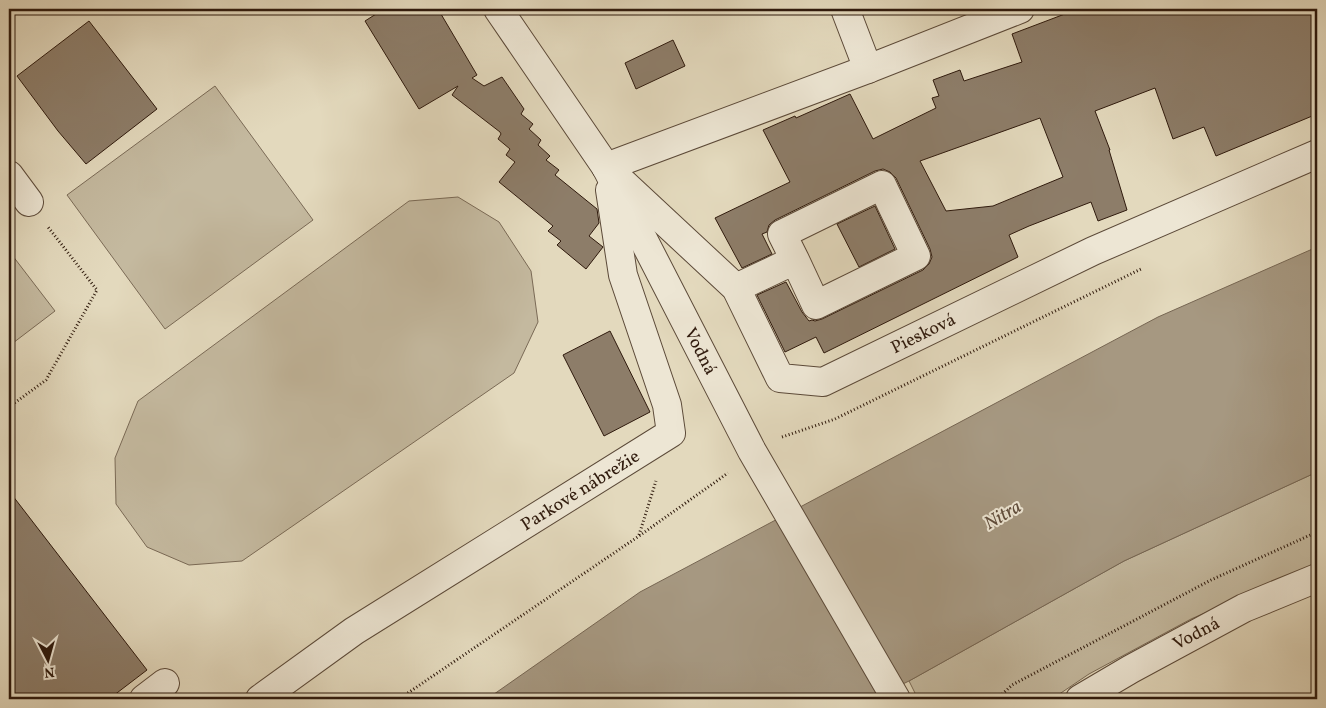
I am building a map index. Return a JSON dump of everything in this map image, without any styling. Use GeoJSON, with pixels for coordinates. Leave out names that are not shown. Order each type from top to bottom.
{"type":"FeatureCollection","features":[{"type":"Feature","properties":{"kind":"street","name":"Vodná"},"geometry":{"type":"LineString","coordinates":[[498,9],[606,166],[752,451],[896,699]]}},
{"type":"Feature","properties":{"kind":"street"},"geometry":{"type":"LineString","coordinates":[[845,9],[868,69]]}},
{"type":"Feature","properties":{"kind":"street"},"geometry":{"type":"LineString","coordinates":[[606,166],[868,69],[1020,9]]}},
{"type":"Feature","properties":{"kind":"street","name":"Piesková"},"geometry":{"type":"LineString","coordinates":[[606,166],[736,288],[780,378],[823,382],[1093,251],[1317,154]]}},
{"type":"Feature","properties":{"kind":"street","name":"Parkové nábrežie"},"geometry":{"type":"LineString","coordinates":[[260,699],[354,631],[671,433],[667,405],[623,275],[606,166]]}},
{"type":"Feature","properties":{"kind":"street"},"geometry":{"type":"LineString","coordinates":[[9,175],[30,202]]}},
{"type":"Feature","properties":{"kind":"street"},"geometry":{"type":"LineString","coordinates":[[882,186],[916,256],[816,305],[795,260],[782,234],[882,186]]}},
{"type":"Feature","properties":{"kind":"street"},"geometry":{"type":"LineString","coordinates":[[736,288],[795,260]]}},
{"type":"Feature","properties":{"kind":"street","name":"Vodná"},"geometry":{"type":"LineString","coordinates":[[1080,699],[1244,608],[1317,578]]}},
{"type":"Feature","properties":{"kind":"street"},"geometry":{"type":"LineString","coordinates":[[144,699],[165,683]]}},
{"type":"Feature","properties":{"kind":"path"},"geometry":{"type":"LineString","coordinates":[[9,407],[46,380],[97,290],[30,202]]}},
{"type":"Feature","properties":{"kind":"path"},"geometry":{"type":"LineString","coordinates":[[399,699],[639,536],[737,466],[752,451],[772,440],[835,419],[1143,268]]}},
{"type":"Feature","properties":{"kind":"path"},"geometry":{"type":"LineString","coordinates":[[997,699],[1012,685],[1211,580],[1317,532]]}},
{"type":"Feature","properties":{"kind":"shaded area"},"geometry":{"type":"Polygon","coordinates":[[[215,86],[313,220],[165,329],[67,195],[215,86]]]}},
{"type":"Feature","properties":{"kind":"shaded area"},"geometry":{"type":"Polygon","coordinates":[[[458,197],[499,222],[531,271],[538,322],[514,373],[242,561],[189,565],[147,547],[116,504],[115,458],[138,401],[409,201],[458,197]]]}},
{"type":"Feature","properties":{"kind":"shaded area"},"geometry":{"type":"Polygon","coordinates":[[[9,251],[55,311],[9,346],[9,251]]]}},
{"type":"Feature","properties":{"kind":"shaded area"},"geometry":{"type":"Polygon","coordinates":[[[1317,472],[1317,564],[1191,619],[1089,674],[1052,699],[918,699],[909,681],[1124,561],[1317,472]]]}},
{"type":"Feature","properties":{"kind":"water","name":"Nitra"},"geometry":{"type":"Polygon","coordinates":[[[1317,247],[1317,472],[1124,561],[909,681],[872,699],[487,699],[640,592],[1158,317],[1317,247]]]}},
{"type":"Feature","properties":{"kind":"building"},"geometry":{"type":"Polygon","coordinates":[[[384,9],[438,9],[477,75],[472,78],[484,86],[502,77],[524,109],[521,114],[533,124],[529,129],[541,140],[538,145],[550,156],[546,160],[559,170],[555,175],[597,209],[599,223],[589,236],[603,247],[586,269],[557,245],[561,241],[548,231],[553,226],[499,182],[515,162],[506,155],[510,149],[498,139],[501,134],[500,132],[452,95],[458,86],[419,109],[365,21],[384,9]]]}},
{"type":"Feature","properties":{"kind":"building"},"geometry":{"type":"Polygon","coordinates":[[[1078,9],[1317,9],[1317,114],[1216,156],[1204,127],[1173,139],[1155,88],[1095,111],[1110,150],[1127,210],[1098,221],[1091,202],[1029,226],[1009,235],[1018,257],[824,353],[816,337],[785,352],[757,295],[786,282],[802,312],[809,321],[815,321],[923,270],[929,264],[932,257],[896,178],[890,172],[883,169],[875,171],[775,220],[769,225],[767,232],[762,234],[772,254],[742,268],[715,218],[790,182],[763,130],[795,116],[796,118],[850,94],[873,139],[936,108],[932,98],[939,96],[933,80],[960,70],[964,81],[1022,62],[1012,34],[1078,9]],[[1040,118],[920,161],[946,211],[993,206],[1063,177],[1040,118]]]}},
{"type":"Feature","properties":{"kind":"building"},"geometry":{"type":"Polygon","coordinates":[[[89,21],[157,109],[86,164],[58,131],[17,76],[89,21]]]}},
{"type":"Feature","properties":{"kind":"building"},"geometry":{"type":"Polygon","coordinates":[[[673,40],[685,66],[636,89],[625,63],[673,40]]]}},
{"type":"Feature","properties":{"kind":"building"},"geometry":{"type":"Polygon","coordinates":[[[875,206],[895,249],[859,267],[837,224],[875,206]]]}},
{"type":"Feature","properties":{"kind":"building"},"geometry":{"type":"Polygon","coordinates":[[[610,331],[650,412],[604,436],[563,355],[610,331]]]}},
{"type":"Feature","properties":{"kind":"building"},"geometry":{"type":"Polygon","coordinates":[[[9,491],[147,670],[109,699],[9,699],[9,491]]]}}]}
